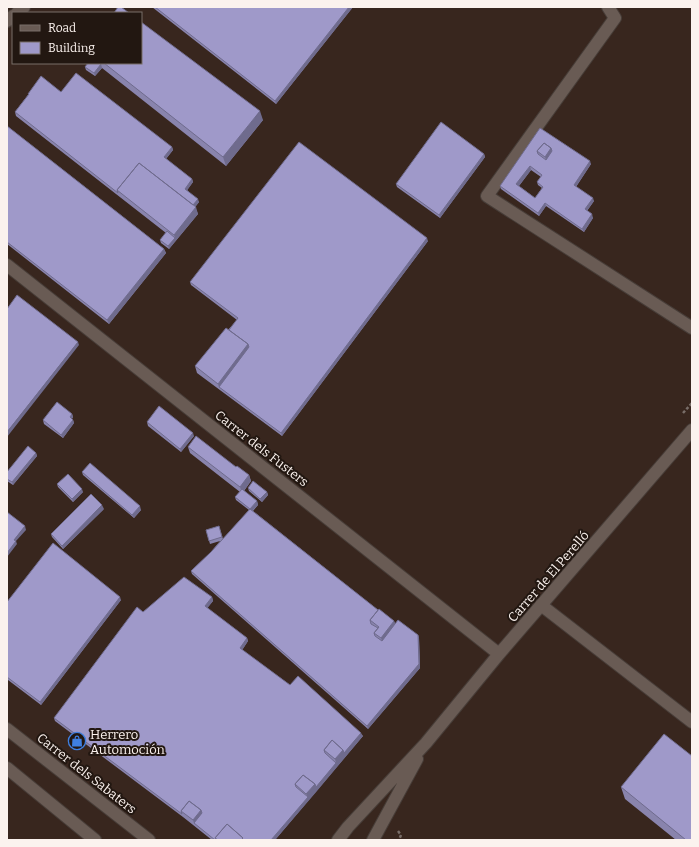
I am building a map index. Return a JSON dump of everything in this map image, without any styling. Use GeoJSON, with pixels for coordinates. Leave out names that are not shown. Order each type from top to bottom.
{"type":"FeatureCollection","features":[{"type":"Feature","properties":{"kind":"street"},"geometry":{"type":"LineString","coordinates":[[608,7],[615,18],[487,196],[692,328]]}},
{"type":"Feature","properties":{"kind":"street","name":"Carrer dels Fusters"},"geometry":{"type":"LineString","coordinates":[[7,265],[499,654]]}},
{"type":"Feature","properties":{"kind":"street","name":"Carrer de El Perelló"},"geometry":{"type":"LineString","coordinates":[[338,840],[348,827],[426,743],[499,654],[692,430]]}},
{"type":"Feature","properties":{"kind":"street"},"geometry":{"type":"LineString","coordinates":[[541,605],[692,722]]}},
{"type":"Feature","properties":{"kind":"street","name":"Carrer dels Sabaters"},"geometry":{"type":"LineString","coordinates":[[7,729],[149,840]]}},
{"type":"Feature","properties":{"kind":"street","name":"Carrer de El Perelló"},"geometry":{"type":"LineString","coordinates":[[374,840],[426,743]]}},
{"type":"Feature","properties":{"kind":"street"},"geometry":{"type":"LineString","coordinates":[[7,768],[95,840]]}},
{"type":"Feature","properties":{"kind":"shaded area"},"geometry":{"type":"Polygon","coordinates":[[[7,7],[692,7],[692,840],[7,840],[7,7]]]}},
{"type":"Feature","properties":{"kind":"building"},"geometry":{"type":"Polygon","coordinates":[[[118,7],[121,7],[128,12],[115,12],[118,7]]]}},
{"type":"Feature","properties":{"kind":"building"},"geometry":{"type":"Polygon","coordinates":[[[155,7],[349,7],[275,101],[155,7]]]}},
{"type":"Feature","properties":{"kind":"building"},"geometry":{"type":"Polygon","coordinates":[[[142,23],[260,111],[223,157],[105,64],[142,64],[142,23]]]}},
{"type":"Feature","properties":{"kind":"building"},"geometry":{"type":"Polygon","coordinates":[[[87,64],[101,64],[94,73],[85,67],[87,64]]]}},
{"type":"Feature","properties":{"kind":"building"},"geometry":{"type":"Polygon","coordinates":[[[76,73],[172,147],[164,157],[192,179],[185,189],[198,199],[193,205],[139,163],[117,190],[118,193],[15,112],[41,76],[61,92],[76,73]]]}},
{"type":"Feature","properties":{"kind":"building"},"geometry":{"type":"Polygon","coordinates":[[[441,122],[484,154],[439,215],[396,184],[441,122]]]}},
{"type":"Feature","properties":{"kind":"building"},"geometry":{"type":"Polygon","coordinates":[[[7,126],[164,249],[107,320],[7,242],[7,126]]]}},
{"type":"Feature","properties":{"kind":"building"},"geometry":{"type":"Polygon","coordinates":[[[540,128],[590,161],[574,185],[593,198],[585,209],[592,214],[582,229],[545,203],[538,213],[500,186],[540,128]],[[544,143],[537,151],[538,154],[546,160],[552,151],[551,148],[544,143]],[[530,166],[516,184],[535,198],[543,187],[537,182],[542,175],[530,166]]]}},
{"type":"Feature","properties":{"kind":"building"},"geometry":{"type":"Polygon","coordinates":[[[299,142],[427,238],[281,433],[219,387],[249,347],[248,344],[229,330],[238,318],[190,282],[299,142]]]}},
{"type":"Feature","properties":{"kind":"building"},"geometry":{"type":"Polygon","coordinates":[[[544,143],[551,148],[545,157],[537,151],[544,143]]]}},
{"type":"Feature","properties":{"kind":"building"},"geometry":{"type":"Polygon","coordinates":[[[139,163],[196,207],[174,235],[117,190],[139,163]]]}},
{"type":"Feature","properties":{"kind":"building"},"geometry":{"type":"Polygon","coordinates":[[[167,231],[175,238],[168,246],[160,240],[167,231]]]}},
{"type":"Feature","properties":{"kind":"building"},"geometry":{"type":"Polygon","coordinates":[[[17,295],[78,342],[7,432],[7,309],[17,295]]]}},
{"type":"Feature","properties":{"kind":"building"},"geometry":{"type":"Polygon","coordinates":[[[226,328],[248,344],[218,384],[195,366],[226,328]]]}},
{"type":"Feature","properties":{"kind":"building"},"geometry":{"type":"Polygon","coordinates":[[[57,402],[72,414],[70,417],[73,420],[61,435],[43,420],[57,402]]]}},
{"type":"Feature","properties":{"kind":"building"},"geometry":{"type":"Polygon","coordinates":[[[159,406],[193,433],[180,449],[147,422],[159,406]]]}},
{"type":"Feature","properties":{"kind":"building"},"geometry":{"type":"Polygon","coordinates":[[[196,436],[236,467],[237,466],[249,475],[240,487],[188,447],[196,436]]]}},
{"type":"Feature","properties":{"kind":"building"},"geometry":{"type":"Polygon","coordinates":[[[28,446],[36,453],[12,482],[7,479],[7,472],[28,446]]]}},
{"type":"Feature","properties":{"kind":"building"},"geometry":{"type":"Polygon","coordinates":[[[90,463],[140,506],[132,515],[82,472],[90,463]]]}},
{"type":"Feature","properties":{"kind":"building"},"geometry":{"type":"Polygon","coordinates":[[[68,474],[82,489],[72,499],[57,484],[68,474]]]}},
{"type":"Feature","properties":{"kind":"building"},"geometry":{"type":"Polygon","coordinates":[[[253,481],[267,492],[260,499],[248,488],[253,481]]]}},
{"type":"Feature","properties":{"kind":"building"},"geometry":{"type":"Polygon","coordinates":[[[242,489],[257,501],[250,509],[235,497],[242,489]]]}},
{"type":"Feature","properties":{"kind":"building"},"geometry":{"type":"Polygon","coordinates":[[[91,494],[102,505],[62,546],[51,534],[91,494]]]}},
{"type":"Feature","properties":{"kind":"building"},"geometry":{"type":"Polygon","coordinates":[[[250,509],[378,610],[370,620],[371,624],[378,628],[374,633],[375,636],[382,641],[398,620],[418,635],[419,664],[367,726],[191,571],[211,552],[250,509]]]}},
{"type":"Feature","properties":{"kind":"building"},"geometry":{"type":"Polygon","coordinates":[[[7,512],[25,526],[14,540],[16,541],[7,553],[7,512]]]}},
{"type":"Feature","properties":{"kind":"building"},"geometry":{"type":"Polygon","coordinates":[[[219,526],[222,537],[209,541],[206,530],[219,526]]]}},
{"type":"Feature","properties":{"kind":"building"},"geometry":{"type":"Polygon","coordinates":[[[53,543],[120,597],[40,702],[7,677],[7,602],[53,543]]]}},
{"type":"Feature","properties":{"kind":"building"},"geometry":{"type":"Polygon","coordinates":[[[184,577],[212,597],[205,606],[247,638],[240,648],[290,685],[298,676],[361,733],[344,753],[343,750],[332,740],[324,750],[325,753],[336,763],[316,787],[315,784],[303,775],[295,784],[296,787],[308,797],[271,840],[243,840],[243,838],[227,824],[215,840],[194,823],[202,813],[201,810],[189,801],[181,811],[182,814],[54,718],[137,607],[143,612],[184,577]]]}},
{"type":"Feature","properties":{"kind":"building"},"geometry":{"type":"Polygon","coordinates":[[[379,609],[394,621],[381,638],[374,633],[379,627],[370,620],[379,609]]]}},
{"type":"Feature","properties":{"kind":"building"},"geometry":{"type":"Polygon","coordinates":[[[664,734],[692,756],[692,840],[686,840],[621,787],[664,734]]]}},
{"type":"Feature","properties":{"kind":"building"},"geometry":{"type":"Polygon","coordinates":[[[332,740],[343,750],[335,759],[324,750],[332,740]]]}},
{"type":"Feature","properties":{"kind":"building"},"geometry":{"type":"Polygon","coordinates":[[[303,775],[315,784],[306,794],[295,784],[303,775]]]}},
{"type":"Feature","properties":{"kind":"building"},"geometry":{"type":"Polygon","coordinates":[[[189,801],[201,810],[193,820],[181,811],[189,801]]]}},
{"type":"Feature","properties":{"kind":"building"},"geometry":{"type":"Polygon","coordinates":[[[227,824],[243,838],[241,840],[218,840],[215,838],[227,824]]]}},
{"type":"Feature","properties":{"kind":"place","name":"Herrero Automoción"},"geometry":{"type":"Point","coordinates":[77,741]}}]}
